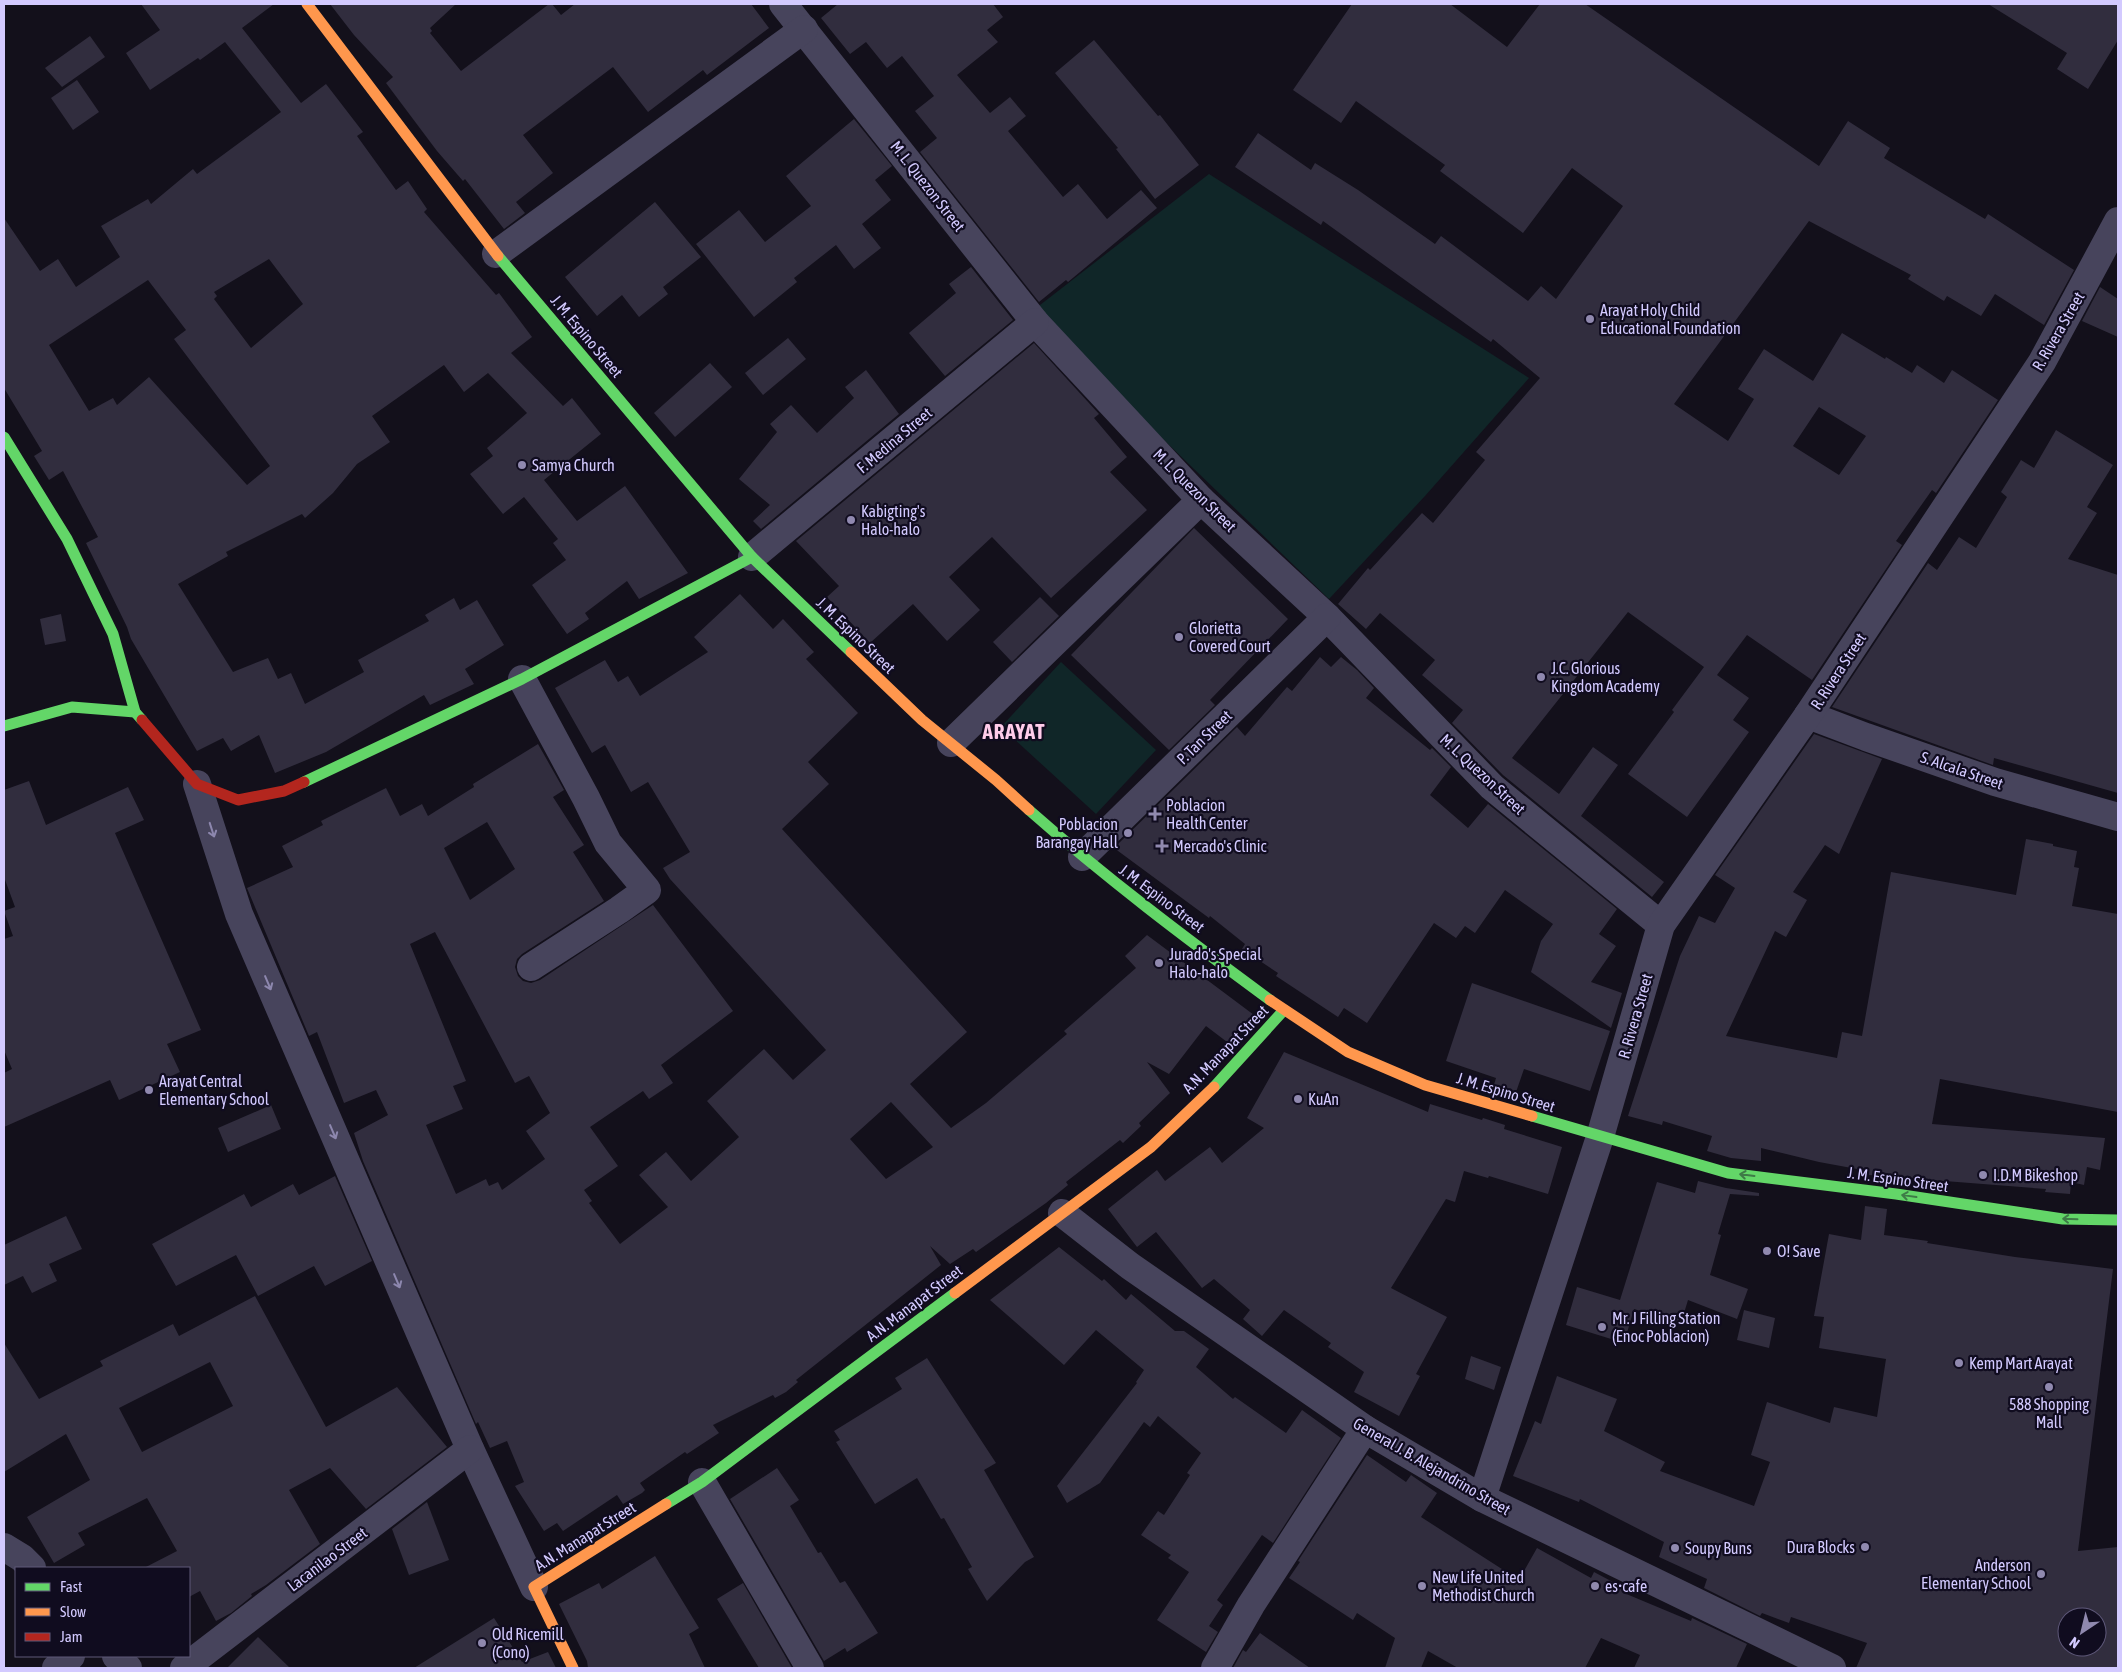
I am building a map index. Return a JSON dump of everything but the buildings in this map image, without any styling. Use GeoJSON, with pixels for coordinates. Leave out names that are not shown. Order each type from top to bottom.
{"type":"FeatureCollection","features":[{"type":"Feature","properties":{"kind":"main road","name":"J. M. Espino Street"},"geometry":{"type":"LineString","coordinates":[[307,4],[496,254],[752,557],[876,678],[922,720],[996,780],[1082,857],[1160,919],[1284,1010],[1348,1052],[1425,1085],[1728,1173],[1896,1194],[2064,1219],[2118,1220]]}},
{"type":"Feature","properties":{"kind":"main road"},"geometry":{"type":"LineString","coordinates":[[4,437],[67,539],[113,634],[135,712],[197,784],[238,800],[284,791],[522,679],[752,557]]}},
{"type":"Feature","properties":{"kind":"main road"},"geometry":{"type":"LineString","coordinates":[[4,726],[72,707],[135,712]]}},
{"type":"Feature","properties":{"kind":"main road","name":"A.N. Manapat Street"},"geometry":{"type":"LineString","coordinates":[[534,1587],[702,1482],[1151,1147],[1217,1084],[1284,1010]]}},
{"type":"Feature","properties":{"kind":"main road"},"geometry":{"type":"LineString","coordinates":[[534,1587],[574,1668]]}},
{"type":"Feature","properties":{"kind":"street","name":"M. L. Quezon Street"},"geometry":{"type":"LineString","coordinates":[[783,4],[1035,322],[1202,500],[1327,617],[1492,786],[1661,925]]}},
{"type":"Feature","properties":{"kind":"street"},"geometry":{"type":"LineString","coordinates":[[496,254],[804,29]]}},
{"type":"Feature","properties":{"kind":"street","name":"R. Rivera Street"},"geometry":{"type":"LineString","coordinates":[[1482,1498],[1600,1137],[1661,925],[1808,715],[2042,362],[2118,221]]}},
{"type":"Feature","properties":{"kind":"street","name":"F. Medina Street"},"geometry":{"type":"LineString","coordinates":[[752,557],[1035,322]]}},
{"type":"Feature","properties":{"kind":"street"},"geometry":{"type":"LineString","coordinates":[[951,744],[1202,500]]}},
{"type":"Feature","properties":{"kind":"street","name":"P. Tan Street"},"geometry":{"type":"LineString","coordinates":[[1082,857],[1327,617]]}},
{"type":"Feature","properties":{"kind":"street"},"geometry":{"type":"LineString","coordinates":[[522,679],[608,843],[647,890],[531,967]]}},
{"type":"Feature","properties":{"kind":"street","name":"S. Alcala Street"},"geometry":{"type":"LineString","coordinates":[[1808,715],[1995,782],[2118,817]]}},
{"type":"Feature","properties":{"kind":"street"},"geometry":{"type":"LineString","coordinates":[[197,784],[239,914],[470,1449],[534,1587]]}},
{"type":"Feature","properties":{"kind":"street","name":"General J. B. Alejandrino Street"},"geometry":{"type":"LineString","coordinates":[[1062,1213],[1130,1266],[1365,1429],[1482,1498],[1832,1668]]}},
{"type":"Feature","properties":{"kind":"street"},"geometry":{"type":"LineString","coordinates":[[1215,1668],[1251,1605],[1365,1429]]}},
{"type":"Feature","properties":{"kind":"street","name":"Lacanilao Street"},"geometry":{"type":"LineString","coordinates":[[184,1668],[470,1449]]}},
{"type":"Feature","properties":{"kind":"street"},"geometry":{"type":"LineString","coordinates":[[702,1482],[810,1668]]}},
{"type":"Feature","properties":{"kind":"street"},"geometry":{"type":"LineString","coordinates":[[4,1546],[22,1558],[31,1567]]}},
{"type":"Feature","properties":{"kind":"street"},"geometry":{"type":"LineString","coordinates":[[56,1668],[70,1657]]}},
{"type":"Feature","properties":{"kind":"street"},"geometry":{"type":"LineString","coordinates":[[117,1657],[128,1668]]}},
{"type":"Feature","properties":{"kind":"green space"},"geometry":{"type":"Polygon","coordinates":[[[1209,174],[1529,378],[1425,496],[1329,599],[1031,312],[1209,174]]]}},
{"type":"Feature","properties":{"kind":"green space"},"geometry":{"type":"Polygon","coordinates":[[[1061,662],[1156,750],[1096,814],[1001,727],[1061,662]]]}},
{"type":"Feature","properties":{"kind":"traffic: fast"},"geometry":{"type":"LineString","coordinates":[[498,256],[752,557],[851,652]]}},
{"type":"Feature","properties":{"kind":"traffic: fast"},"geometry":{"type":"LineString","coordinates":[[4,437],[67,539],[113,634],[135,712],[142,720]]}},
{"type":"Feature","properties":{"kind":"traffic: fast"},"geometry":{"type":"LineString","coordinates":[[304,782],[522,679],[752,557]]}},
{"type":"Feature","properties":{"kind":"traffic: fast"},"geometry":{"type":"LineString","coordinates":[[4,726],[72,707],[135,712]]}},
{"type":"Feature","properties":{"kind":"traffic: fast"},"geometry":{"type":"LineString","coordinates":[[1029,810],[1147,908],[1270,1000]]}},
{"type":"Feature","properties":{"kind":"traffic: fast"},"geometry":{"type":"LineString","coordinates":[[1214,1087],[1284,1010]]}},
{"type":"Feature","properties":{"kind":"traffic: fast"},"geometry":{"type":"LineString","coordinates":[[1532,1116],[1728,1173],[1896,1194],[2063,1219],[2118,1220]]}},
{"type":"Feature","properties":{"kind":"traffic: fast"},"geometry":{"type":"LineString","coordinates":[[666,1504],[702,1482],[955,1293]]}},
{"type":"Feature","properties":{"kind":"traffic: slow"},"geometry":{"type":"LineString","coordinates":[[307,4],[498,256]]}},
{"type":"Feature","properties":{"kind":"traffic: slow"},"geometry":{"type":"LineString","coordinates":[[851,652],[922,720],[996,780],[1029,810]]}},
{"type":"Feature","properties":{"kind":"traffic: slow"},"geometry":{"type":"LineString","coordinates":[[1270,1000],[1348,1052],[1425,1085],[1532,1116]]}},
{"type":"Feature","properties":{"kind":"traffic: slow"},"geometry":{"type":"LineString","coordinates":[[955,1293],[1151,1147],[1214,1087]]}},
{"type":"Feature","properties":{"kind":"traffic: slow"},"geometry":{"type":"LineString","coordinates":[[573,1668],[534,1587],[666,1504]]}},
{"type":"Feature","properties":{"kind":"traffic: jam"},"geometry":{"type":"LineString","coordinates":[[142,720],[197,784],[238,800],[284,791],[304,782]]}},
{"type":"Feature","properties":{"kind":"place","name":"Arayat Holy Child Educational Foundation"},"geometry":{"type":"Point","coordinates":[1590,319]}},
{"type":"Feature","properties":{"kind":"place","name":"Samya Church"},"geometry":{"type":"Point","coordinates":[522,465]}},
{"type":"Feature","properties":{"kind":"place","name":"Kabigting's Halo-halo"},"geometry":{"type":"Point","coordinates":[851,520]}},
{"type":"Feature","properties":{"kind":"place","name":"Glorietta Covered Court"},"geometry":{"type":"Point","coordinates":[1179,637]}},
{"type":"Feature","properties":{"kind":"place","name":"J.C. Glorious Kingdom Academy"},"geometry":{"type":"Point","coordinates":[1541,677]}},
{"type":"Feature","properties":{"kind":"place","name":"Poblacion Health Center"},"geometry":{"type":"Point","coordinates":[1155,814]}},
{"type":"Feature","properties":{"kind":"place","name":"Poblacion Barangay Hall"},"geometry":{"type":"Point","coordinates":[1128,833]}},
{"type":"Feature","properties":{"kind":"place","name":"Mercado's Clinic"},"geometry":{"type":"Point","coordinates":[1162,846]}},
{"type":"Feature","properties":{"kind":"place","name":"Jurado's Special Halo-halo"},"geometry":{"type":"Point","coordinates":[1159,963]}},
{"type":"Feature","properties":{"kind":"place","name":"Arayat Central Elementary School"},"geometry":{"type":"Point","coordinates":[149,1090]}},
{"type":"Feature","properties":{"kind":"place","name":"KuAn"},"geometry":{"type":"Point","coordinates":[1298,1099]}},
{"type":"Feature","properties":{"kind":"place","name":"I.D.M Bikeshop"},"geometry":{"type":"Point","coordinates":[1983,1175]}},
{"type":"Feature","properties":{"kind":"place","name":"O! Save"},"geometry":{"type":"Point","coordinates":[1767,1251]}},
{"type":"Feature","properties":{"kind":"place","name":"Mr. J Filling Station (Enoc Poblacion)"},"geometry":{"type":"Point","coordinates":[1602,1327]}},
{"type":"Feature","properties":{"kind":"place","name":"Kemp Mart Arayat"},"geometry":{"type":"Point","coordinates":[1959,1363]}},
{"type":"Feature","properties":{"kind":"place","name":"588 Shopping Mall"},"geometry":{"type":"Point","coordinates":[2049,1387]}},
{"type":"Feature","properties":{"kind":"place","name":"Dura Blocks"},"geometry":{"type":"Point","coordinates":[1865,1547]}},
{"type":"Feature","properties":{"kind":"place","name":"Soupy Buns"},"geometry":{"type":"Point","coordinates":[1675,1548]}},
{"type":"Feature","properties":{"kind":"place","name":"Anderson Elementary School"},"geometry":{"type":"Point","coordinates":[2041,1574]}},
{"type":"Feature","properties":{"kind":"place","name":"New Life United Methodist Church"},"geometry":{"type":"Point","coordinates":[1422,1586]}},
{"type":"Feature","properties":{"kind":"place","name":"es•cafe"},"geometry":{"type":"Point","coordinates":[1595,1586]}},
{"type":"Feature","properties":{"kind":"place","name":"Old Ricemill (Cono)"},"geometry":{"type":"Point","coordinates":[482,1643]}},
{"type":"Feature","properties":{"kind":"district","name":"ARAYAT"},"geometry":{"type":"Point","coordinates":[1014,732]}}]}
